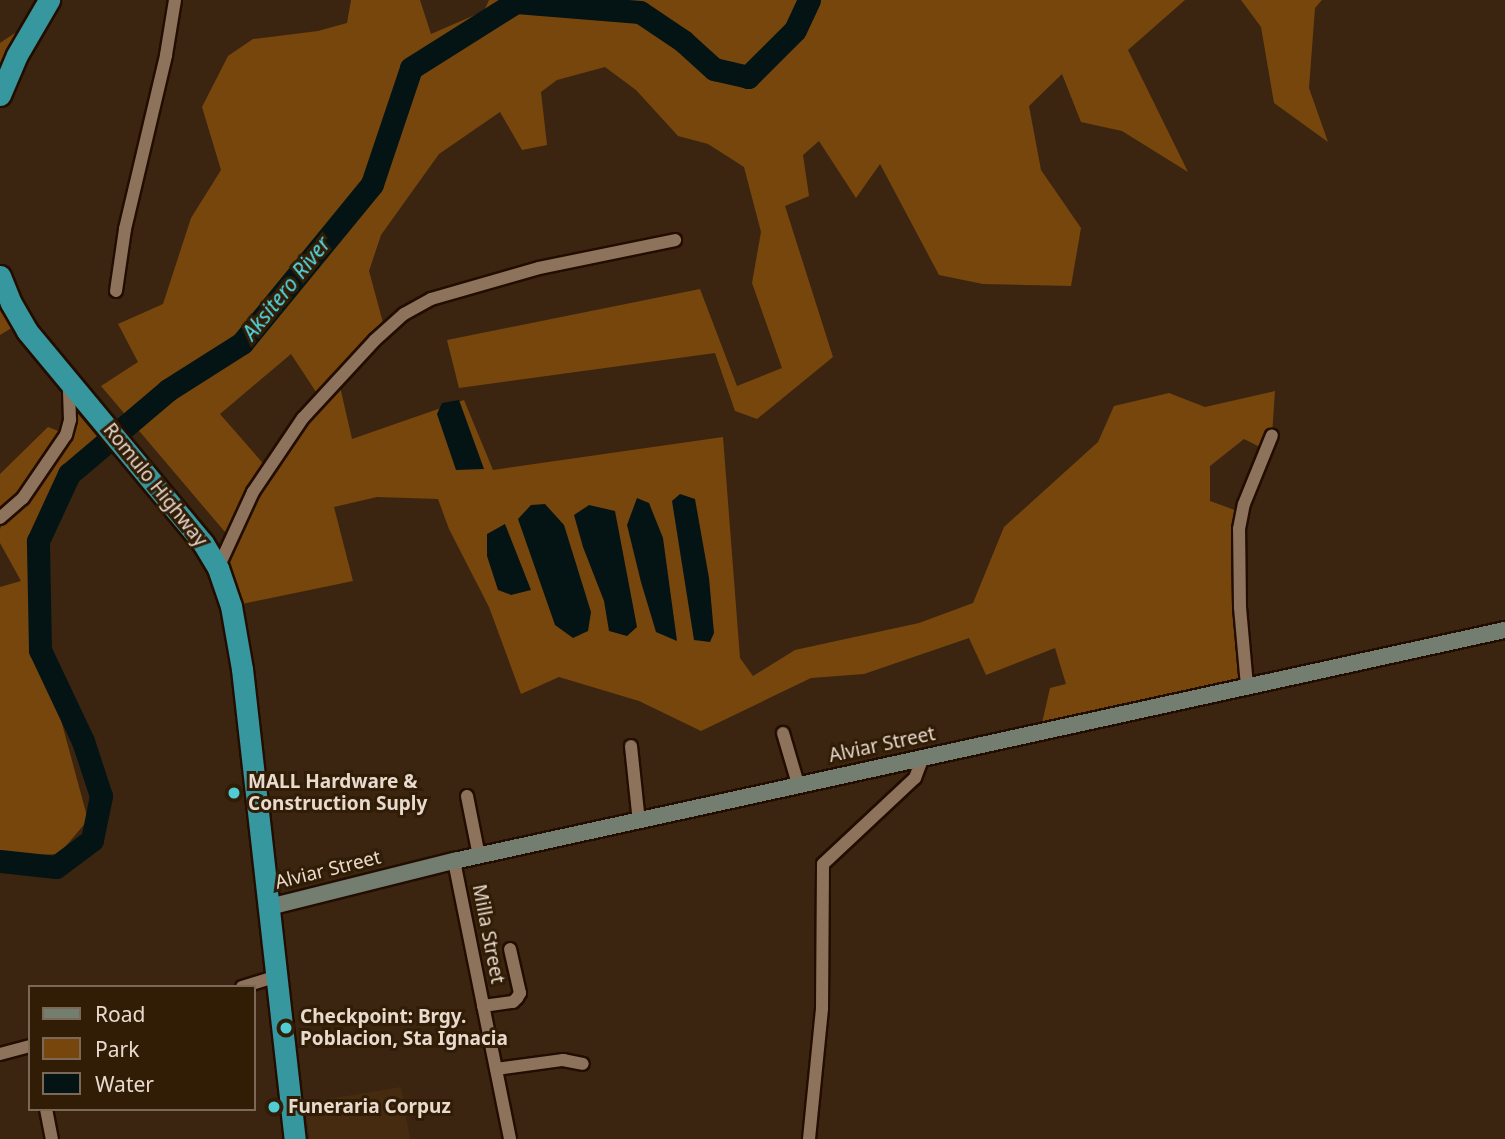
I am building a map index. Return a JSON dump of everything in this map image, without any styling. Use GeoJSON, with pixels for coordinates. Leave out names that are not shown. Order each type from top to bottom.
{"type":"FeatureCollection","features":[{"type":"Feature","properties":{"kind":"highway"},"geometry":{"type":"LineString","coordinates":[[0,95],[17,55],[49,0]]}},
{"type":"Feature","properties":{"kind":"highway","name":"Romulo Highway"},"geometry":{"type":"LineString","coordinates":[[0,276],[27,331],[187,521],[218,568],[238,634],[279,976],[295,1139]]}},
{"type":"Feature","properties":{"kind":"street"},"geometry":{"type":"LineString","coordinates":[[116,290],[125,229],[175,0]]}},
{"type":"Feature","properties":{"kind":"street"},"geometry":{"type":"LineString","coordinates":[[218,568],[253,492],[303,418],[375,340],[404,314],[431,299],[539,268],[675,240]]}},
{"type":"Feature","properties":{"kind":"street"},"geometry":{"type":"LineString","coordinates":[[0,519],[23,498],[66,435],[73,385]]}},
{"type":"Feature","properties":{"kind":"street"},"geometry":{"type":"LineString","coordinates":[[1247,687],[1240,607],[1239,529],[1244,504],[1272,435]]}},
{"type":"Feature","properties":{"kind":"street","name":"Alviar Street"},"geometry":{"type":"LineString","coordinates":[[269,907],[454,861],[1505,630]]}},
{"type":"Feature","properties":{"kind":"street"},"geometry":{"type":"LineString","coordinates":[[783,733],[799,784]]}},
{"type":"Feature","properties":{"kind":"street"},"geometry":{"type":"LineString","coordinates":[[631,746],[639,822]]}},
{"type":"Feature","properties":{"kind":"street"},"geometry":{"type":"LineString","coordinates":[[809,1139],[822,1009],[823,864],[915,778],[923,757]]}},
{"type":"Feature","properties":{"kind":"street"},"geometry":{"type":"LineString","coordinates":[[467,796],[479,856]]}},
{"type":"Feature","properties":{"kind":"street","name":"Milla Street"},"geometry":{"type":"LineString","coordinates":[[454,861],[510,1139]]}},
{"type":"Feature","properties":{"kind":"street"},"geometry":{"type":"LineString","coordinates":[[483,1006],[513,1002],[520,993],[510,948]]}},
{"type":"Feature","properties":{"kind":"street"},"geometry":{"type":"LineString","coordinates":[[249,985],[279,976]]}},
{"type":"Feature","properties":{"kind":"street"},"geometry":{"type":"LineString","coordinates":[[0,1054],[28,1047]]}},
{"type":"Feature","properties":{"kind":"street"},"geometry":{"type":"LineString","coordinates":[[496,1069],[563,1060],[583,1064]]}},
{"type":"Feature","properties":{"kind":"street"},"geometry":{"type":"LineString","coordinates":[[46,1111],[52,1139]]}},
{"type":"Feature","properties":{"kind":"shaded area"},"geometry":{"type":"Polygon","coordinates":[[[401,1087],[410,1139],[310,1139],[304,1103],[401,1087]]]}},
{"type":"Feature","properties":{"kind":"green space"},"geometry":{"type":"Polygon","coordinates":[[[351,0],[420,0],[431,34],[484,11],[489,0],[1185,0],[1128,50],[1188,172],[1122,131],[1081,122],[1062,74],[1029,106],[1041,170],[1081,228],[1071,286],[983,284],[939,275],[880,164],[856,198],[819,141],[803,155],[809,196],[785,206],[833,357],[757,419],[735,411],[715,353],[459,388],[447,340],[700,289],[737,386],[782,368],[752,283],[761,232],[744,167],[708,144],[678,136],[636,90],[605,67],[557,80],[541,92],[547,145],[522,150],[500,112],[439,154],[381,235],[369,271],[385,330],[338,378],[352,439],[464,400],[493,470],[723,437],[740,658],[753,676],[795,650],[919,623],[973,603],[1004,527],[1098,442],[1114,406],[1169,393],[1205,407],[1275,391],[1272,435],[1266,450],[1244,439],[1210,466],[1210,501],[1243,513],[1247,686],[1040,732],[1050,688],[1066,684],[1055,648],[986,675],[969,638],[864,674],[811,678],[701,731],[639,701],[559,677],[521,694],[489,607],[449,529],[438,499],[377,497],[334,507],[353,581],[242,604],[224,553],[243,510],[225,532],[101,386],[138,362],[118,324],[163,304],[191,218],[221,170],[202,107],[228,56],[253,39],[318,31],[347,23],[351,0]],[[291,354],[220,414],[267,468],[320,398],[291,354]]]}},
{"type":"Feature","properties":{"kind":"green space"},"geometry":{"type":"Polygon","coordinates":[[[1241,0],[1322,0],[1315,8],[1309,88],[1328,142],[1274,103],[1261,27],[1241,0]]]}},
{"type":"Feature","properties":{"kind":"green space"},"geometry":{"type":"Polygon","coordinates":[[[15,33],[22,47],[0,79],[0,43],[15,33]]]}},
{"type":"Feature","properties":{"kind":"green space"},"geometry":{"type":"Polygon","coordinates":[[[0,300],[18,324],[0,335],[0,300]]]}},
{"type":"Feature","properties":{"kind":"green space"},"geometry":{"type":"Polygon","coordinates":[[[78,414],[101,441],[69,474],[38,542],[40,642],[88,820],[59,854],[14,856],[0,853],[0,587],[21,581],[0,543],[0,529],[7,514],[0,518],[0,474],[48,427],[66,434],[78,414]]]}},
{"type":"Feature","properties":{"kind":"water"},"geometry":{"type":"Polygon","coordinates":[[[459,400],[484,469],[456,470],[437,414],[442,403],[459,400]]]}},
{"type":"Feature","properties":{"kind":"water"},"geometry":{"type":"Polygon","coordinates":[[[680,494],[695,499],[709,578],[714,633],[710,642],[694,640],[672,501],[680,494]]]}},
{"type":"Feature","properties":{"kind":"water"},"geometry":{"type":"Polygon","coordinates":[[[637,498],[649,503],[663,538],[677,641],[656,632],[641,582],[627,525],[637,498]]]}},
{"type":"Feature","properties":{"kind":"water"},"geometry":{"type":"Polygon","coordinates":[[[545,504],[564,525],[591,612],[588,631],[573,638],[555,625],[518,519],[531,505],[545,504]]]}},
{"type":"Feature","properties":{"kind":"water"},"geometry":{"type":"Polygon","coordinates":[[[589,505],[615,511],[637,627],[627,636],[609,631],[604,601],[583,547],[574,515],[589,505]]]}},
{"type":"Feature","properties":{"kind":"water"},"geometry":{"type":"Polygon","coordinates":[[[505,524],[531,590],[511,595],[498,590],[487,556],[487,534],[505,524]]]}},
{"type":"Feature","properties":{"kind":"waterway","name":"Aksitero River"},"geometry":{"type":"LineString","coordinates":[[0,861],[56,867],[92,840],[101,796],[83,741],[40,650],[38,541],[69,474],[168,390],[242,343],[372,184],[411,68],[516,2],[640,12],[683,41],[714,69],[748,77],[795,30],[809,0]]}},
{"type":"Feature","properties":{"kind":"place","name":"MALL Hardware & Construction Suply"},"geometry":{"type":"Point","coordinates":[234,793]}},
{"type":"Feature","properties":{"kind":"place","name":"Checkpoint: Brgy. Poblacion, Sta Ignacia"},"geometry":{"type":"Point","coordinates":[286,1028]}},
{"type":"Feature","properties":{"kind":"place","name":"Funeraria Corpuz"},"geometry":{"type":"Point","coordinates":[274,1107]}}]}
